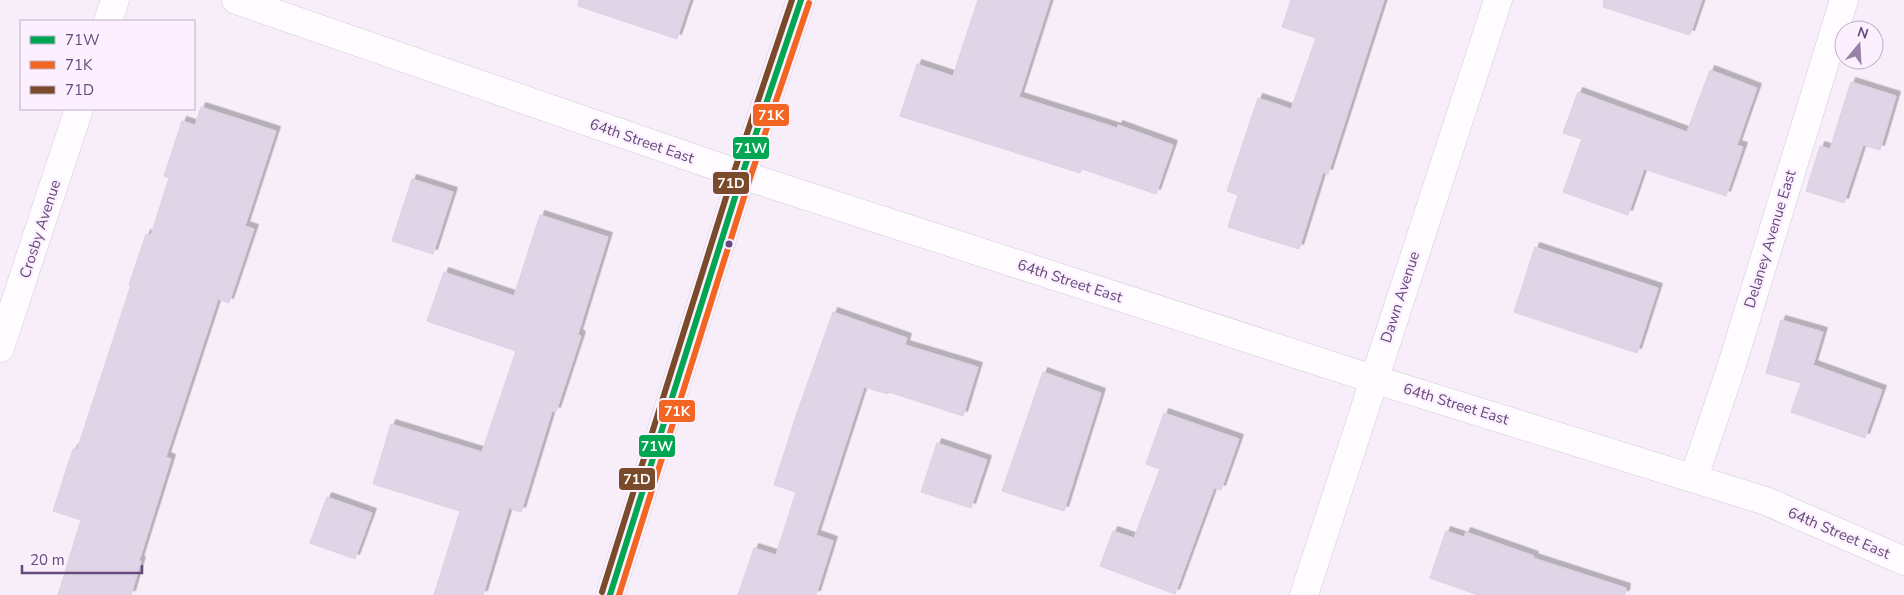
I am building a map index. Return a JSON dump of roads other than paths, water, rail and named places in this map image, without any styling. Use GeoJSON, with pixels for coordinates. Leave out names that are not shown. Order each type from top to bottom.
{"type":"FeatureCollection","features":[{"type":"Feature","properties":{"kind":"street"},"geometry":{"type":"LineString","coordinates":[[108,20],[116,0]]}},
{"type":"Feature","properties":{"kind":"street","name":"64th Street East"},"geometry":{"type":"LineString","coordinates":[[236,0],[742,175],[1373,379],[1766,501],[1904,561]]}},
{"type":"Feature","properties":{"kind":"street"},"geometry":{"type":"LineString","coordinates":[[610,595],[742,175],[800,0]]}},
{"type":"Feature","properties":{"kind":"street","name":"Dawn Avenue"},"geometry":{"type":"LineString","coordinates":[[1304,595],[1498,0]]}},
{"type":"Feature","properties":{"kind":"street","name":"Delaney Avenue East"},"geometry":{"type":"LineString","coordinates":[[1694,478],[1730,371],[1844,0]]}},
{"type":"Feature","properties":{"kind":"street","name":"Crosby Avenue"},"geometry":{"type":"LineString","coordinates":[[0,348],[79,110]]}}]}
